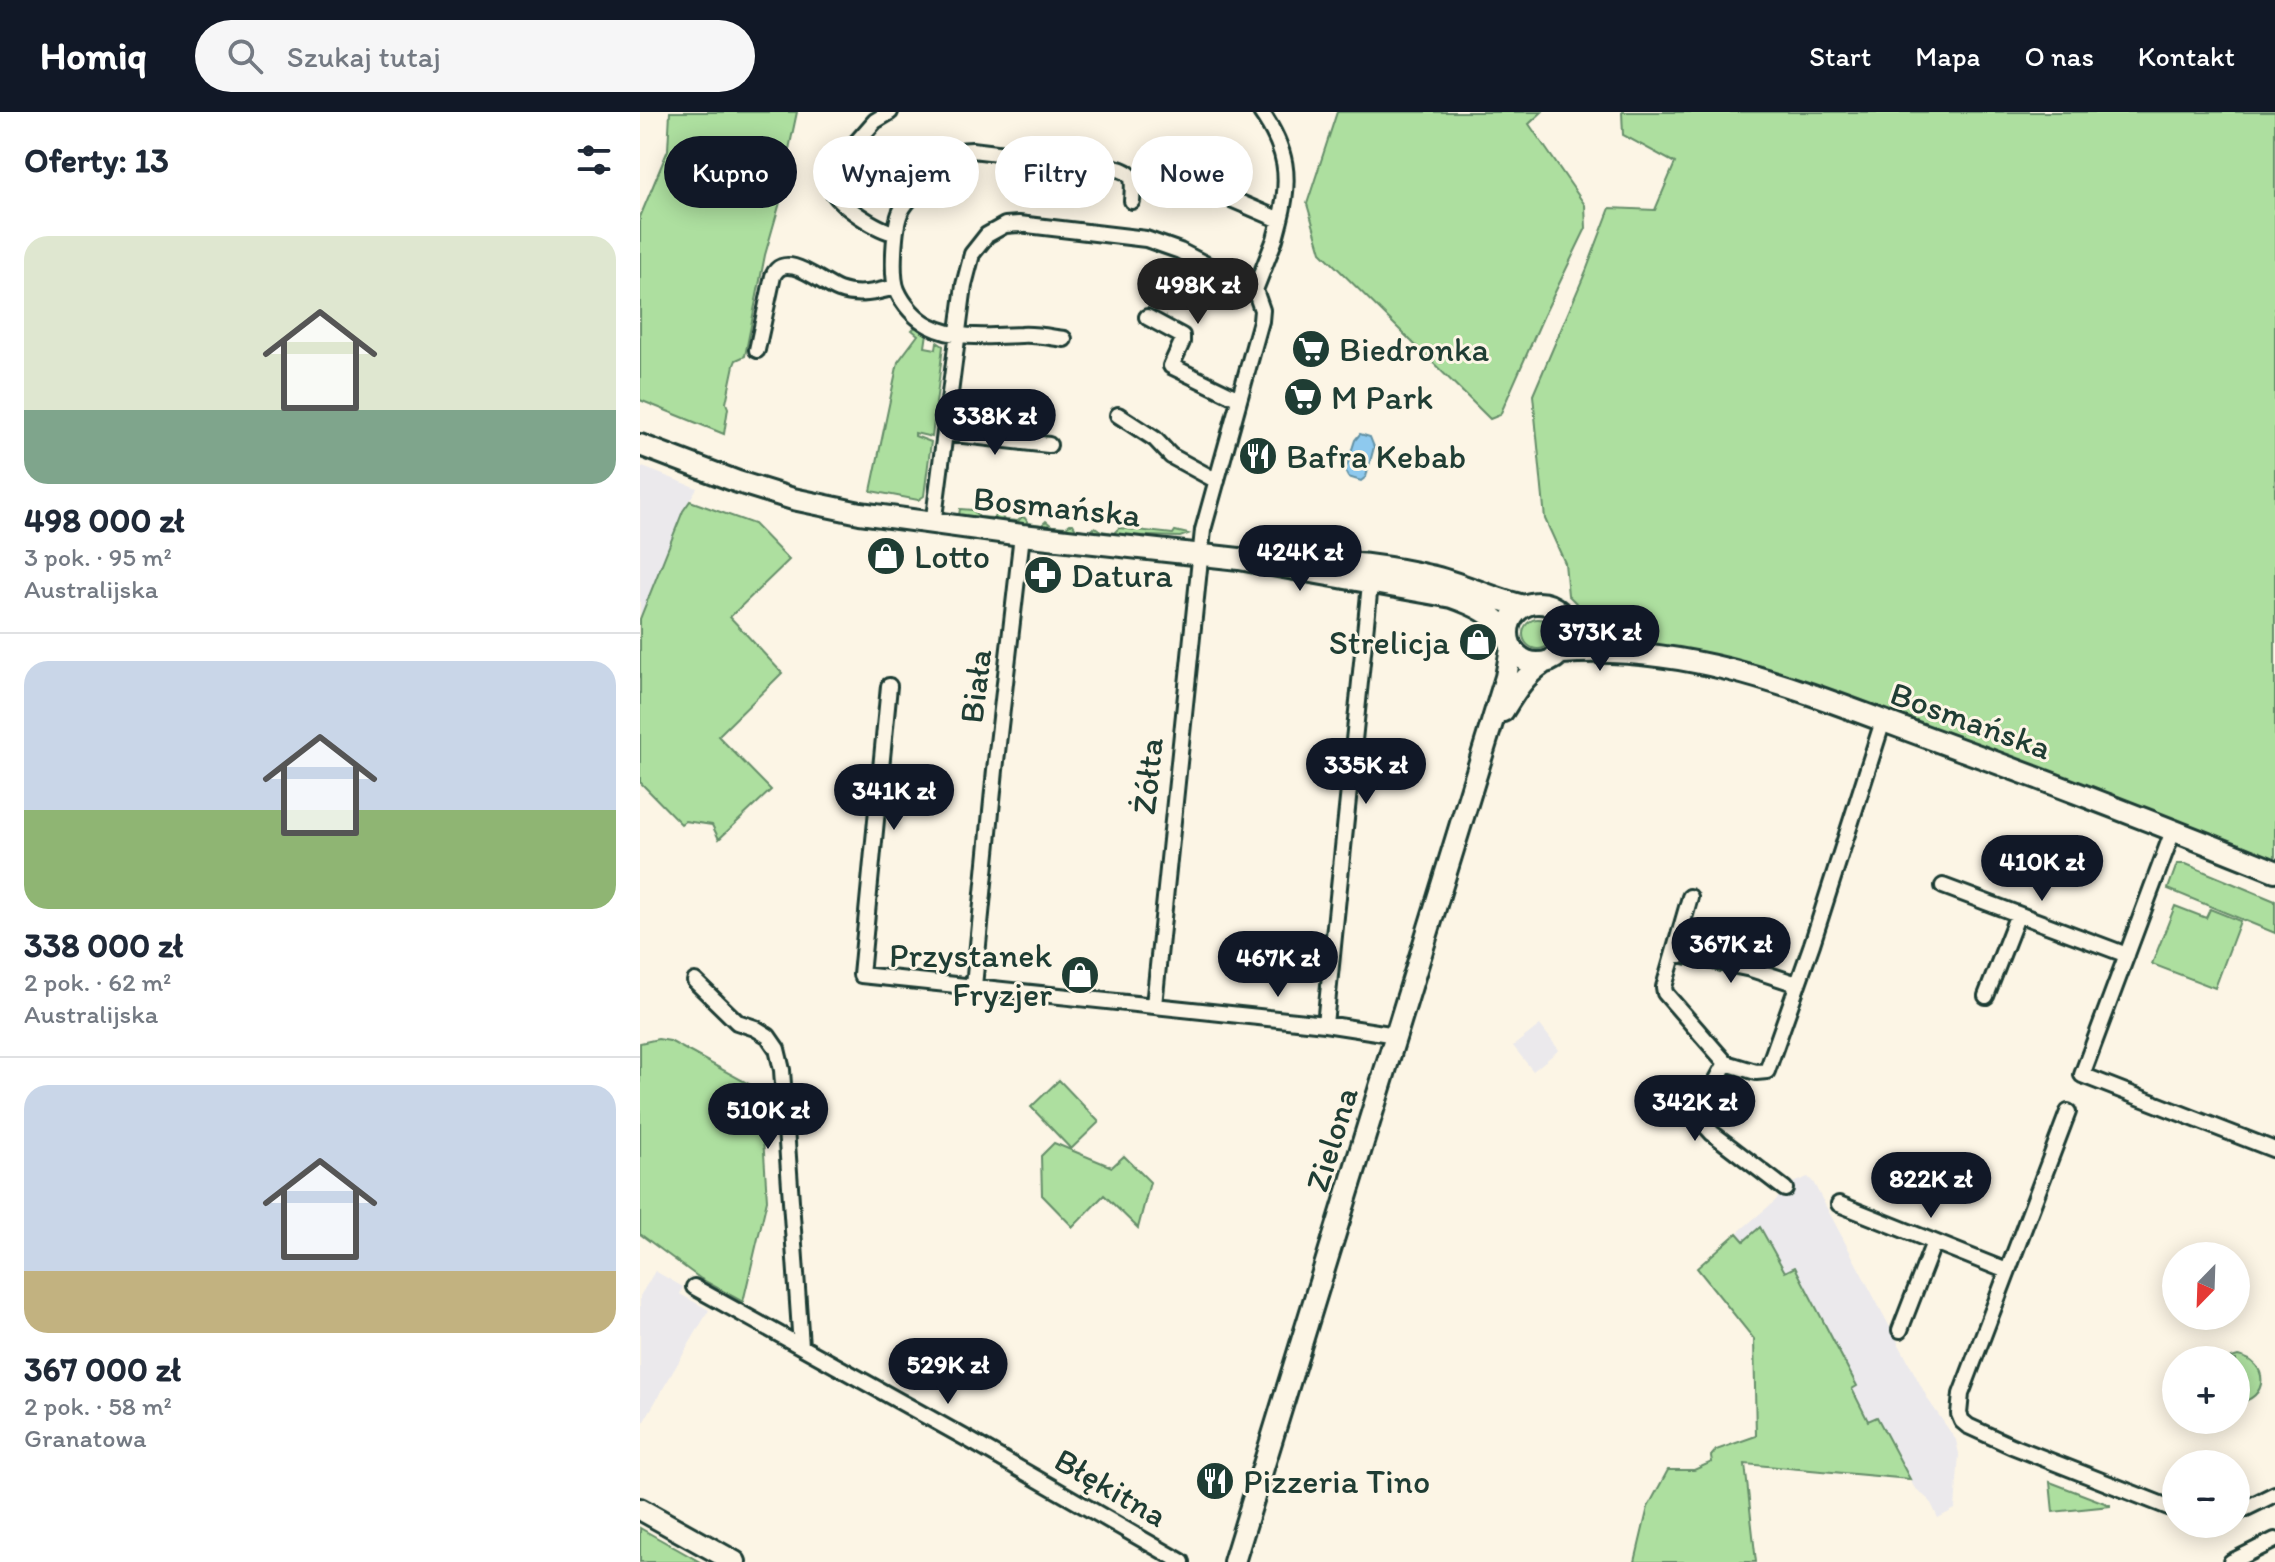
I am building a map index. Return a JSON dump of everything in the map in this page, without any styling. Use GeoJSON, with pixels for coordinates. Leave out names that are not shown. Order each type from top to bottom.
{"type":"FeatureCollection","features":[{"type":"Feature","properties":{"kind":"street"},"geometry":{"type":"LineString","coordinates":[[890,112],[875,121],[833,169],[830,179],[831,187],[841,202],[883,231],[895,233]]}},
{"type":"Feature","properties":{"kind":"street"},"geometry":{"type":"LineString","coordinates":[[933,525],[964,285],[972,254],[987,235],[1005,225],[1019,224],[1146,239],[1180,251],[1255,290],[1275,239],[1285,200],[1287,171],[1273,130],[1261,112]]}},
{"type":"Feature","properties":{"kind":"street"},"geometry":{"type":"LineString","coordinates":[[1064,339],[957,334],[921,320],[902,300],[895,287],[895,233],[901,211],[940,162],[958,150],[1078,163],[1122,170],[1131,175]]}},
{"type":"Feature","properties":{"kind":"street"},"geometry":{"type":"LineString","coordinates":[[1252,208],[1280,220]]}},
{"type":"Feature","properties":{"kind":"street"},"geometry":{"type":"LineString","coordinates":[[757,350],[773,276],[780,266],[797,267],[839,290],[859,294],[895,287]]}},
{"type":"Feature","properties":{"kind":"street","name":"Żółta"},"geometry":{"type":"LineString","coordinates":[[1154,1005],[1200,554],[1206,517],[1261,321],[1260,303],[1255,290]]}},
{"type":"Feature","properties":{"kind":"street"},"geometry":{"type":"LineString","coordinates":[[1147,317],[1182,336],[1171,366],[1239,399]]}},
{"type":"Feature","properties":{"kind":"street"},"geometry":{"type":"LineString","coordinates":[[1118,415],[1155,439],[1171,456],[1217,481]]}},
{"type":"Feature","properties":{"kind":"street"},"geometry":{"type":"LineString","coordinates":[[946,433],[1049,445]]}},
{"type":"Feature","properties":{"kind":"street","name":"Bosmańska"},"geometry":{"type":"LineString","coordinates":[[640,445],[738,482],[793,499],[860,513],[933,525],[1239,559],[1435,594],[1460,600],[1494,619],[1503,626],[1509,641]]}},
{"type":"Feature","properties":{"kind":"street","name":"Biała"},"geometry":{"type":"LineString","coordinates":[[974,986],[1022,535]]}},
{"type":"Feature","properties":{"kind":"street","name":"Bosmańska"},"geometry":{"type":"LineString","coordinates":[[1239,559],[1282,557],[1396,570],[1450,581],[1524,606]]}},
{"type":"Feature","properties":{"kind":"street"},"geometry":{"type":"LineString","coordinates":[[1325,1024],[1370,584]]}},
{"type":"Feature","properties":{"kind":"street"},"geometry":{"type":"LineString","coordinates":[[1550,605],[1564,617],[1567,625],[1567,640],[1561,653],[1542,664],[1524,661],[1509,641],[1514,614],[1524,606],[1550,605]]}},
{"type":"Feature","properties":{"kind":"street","name":"Bosmańska"},"geometry":{"type":"LineString","coordinates":[[1567,625],[1575,631],[1638,652],[1750,674],[1883,721],[2275,871]]}},
{"type":"Feature","properties":{"kind":"street","name":"Zielona"},"geometry":{"type":"LineString","coordinates":[[1234,1562],[1511,662],[1509,641]]}},
{"type":"Feature","properties":{"kind":"street","name":"Bosmańska"},"geometry":{"type":"LineString","coordinates":[[1561,653],[1638,652]]}},
{"type":"Feature","properties":{"kind":"street","name":"Zielona"},"geometry":{"type":"LineString","coordinates":[[1488,735],[1521,684],[1531,671],[1542,664]]}},
{"type":"Feature","properties":{"kind":"street"},"geometry":{"type":"LineString","coordinates":[[889,686],[861,975],[1325,1024],[1396,1035]]}},
{"type":"Feature","properties":{"kind":"street"},"geometry":{"type":"LineString","coordinates":[[1690,897],[1664,987],[1665,993],[1726,1063],[1756,1072],[1767,1071],[1841,857],[1883,721]]}},
{"type":"Feature","properties":{"kind":"street"},"geometry":{"type":"LineString","coordinates":[[2173,831],[2082,1075],[2275,1150]]}},
{"type":"Feature","properties":{"kind":"street"},"geometry":{"type":"LineString","coordinates":[[1943,886],[2127,955]]}},
{"type":"Feature","properties":{"kind":"street"},"geometry":{"type":"LineString","coordinates":[[1986,996],[2018,914]]}},
{"type":"Feature","properties":{"kind":"street"},"geometry":{"type":"LineString","coordinates":[[1674,953],[1751,969],[1797,984]]}},
{"type":"Feature","properties":{"kind":"street"},"geometry":{"type":"LineString","coordinates":[[695,981],[737,1022],[768,1036],[779,1057],[801,1346]]}},
{"type":"Feature","properties":{"kind":"street"},"geometry":{"type":"LineString","coordinates":[[1726,1063],[1703,1105],[1702,1122],[1785,1189]]}},
{"type":"Feature","properties":{"kind":"street"},"geometry":{"type":"LineString","coordinates":[[2068,1112],[1961,1394],[1959,1405],[1962,1421],[2012,1446],[2162,1505]]}},
{"type":"Feature","properties":{"kind":"street"},"geometry":{"type":"LineString","coordinates":[[1839,1204],[2007,1271]]}},
{"type":"Feature","properties":{"kind":"street"},"geometry":{"type":"LineString","coordinates":[[1900,1330],[1934,1242]]}},
{"type":"Feature","properties":{"kind":"street","name":"Błękitna"},"geometry":{"type":"LineString","coordinates":[[694,1287],[1182,1562]]}},
{"type":"Feature","properties":{"kind":"street"},"geometry":{"type":"LineString","coordinates":[[2250,1506],[2275,1494]]}},
{"type":"Feature","properties":{"kind":"street"},"geometry":{"type":"LineString","coordinates":[[640,1509],[735,1562]]}},
{"type":"Feature","properties":{"kind":"street"},"geometry":{"type":"LineString","coordinates":[[2231,1562],[2275,1540]]}},
{"type":"Feature","properties":{"kind":"shaded area"},"geometry":{"type":"Polygon","coordinates":[[[640,466],[697,488],[683,511],[640,619],[640,466]]]}},
{"type":"Feature","properties":{"kind":"shaded area"},"geometry":{"type":"Polygon","coordinates":[[[1540,1025],[1559,1050],[1533,1071],[1513,1046],[1540,1025]]]}},
{"type":"Feature","properties":{"kind":"shaded area"},"geometry":{"type":"Polygon","coordinates":[[[1808,1177],[1929,1401],[1956,1440],[1959,1454],[1955,1509],[1938,1518],[1930,1501],[1914,1487],[1877,1417],[1869,1421],[1851,1389],[1856,1386],[1794,1268],[1786,1272],[1737,1233],[1790,1184],[1808,1177]]]}},
{"type":"Feature","properties":{"kind":"shaded area"},"geometry":{"type":"Polygon","coordinates":[[[655,1271],[683,1287],[680,1294],[709,1310],[640,1428],[640,1296],[655,1271]]]}},
{"type":"Feature","properties":{"kind":"green space"},"geometry":{"type":"Polygon","coordinates":[[[670,112],[797,112],[792,136],[669,136],[670,112]]]}},
{"type":"Feature","properties":{"kind":"green space"},"geometry":{"type":"Polygon","coordinates":[[[1337,112],[1542,112],[1529,124],[1585,205],[1586,228],[1500,415],[1490,419],[1321,252],[1307,204],[1337,112]]]}},
{"type":"Feature","properties":{"kind":"green space"},"geometry":{"type":"Polygon","coordinates":[[[1622,112],[2275,112],[2275,866],[1759,667],[1607,634],[1568,595],[1565,563],[1545,519],[1533,395],[1610,208],[1655,210],[1675,163],[1623,135],[1622,112]]]}},
{"type":"Feature","properties":{"kind":"green space"},"geometry":{"type":"Polygon","coordinates":[[[664,160],[664,208],[778,208],[765,255],[745,356],[736,360],[734,365],[726,403],[724,434],[640,400],[640,217],[664,160]]]}},
{"type":"Feature","properties":{"kind":"green space"},"geometry":{"type":"Polygon","coordinates":[[[915,327],[927,333],[925,347],[936,349],[937,342],[943,346],[932,437],[915,433],[915,436],[931,442],[924,496],[918,500],[871,491],[898,362],[918,335],[912,330],[915,327]]]}},
{"type":"Feature","properties":{"kind":"green space"},"geometry":{"type":"Polygon","coordinates":[[[690,501],[754,524],[789,560],[730,617],[782,673],[718,736],[771,790],[719,839],[712,825],[685,821],[681,824],[640,782],[640,619],[683,511],[690,501]]]}},
{"type":"Feature","properties":{"kind":"green space"},"geometry":{"type":"Polygon","coordinates":[[[960,509],[973,510],[979,517],[993,518],[998,514],[1004,520],[1018,521],[1022,517],[1028,523],[1042,525],[1046,521],[1052,526],[1066,527],[1073,524],[1076,529],[1091,531],[1095,527],[1114,533],[1119,528],[1188,534],[1180,537],[1084,534],[962,519],[960,509]]]}},
{"type":"Feature","properties":{"kind":"green space"},"geometry":{"type":"Polygon","coordinates":[[[1538,619],[1549,623],[1553,634],[1549,645],[1538,649],[1527,645],[1523,634],[1527,623],[1538,619]]]}},
{"type":"Feature","properties":{"kind":"green space"},"geometry":{"type":"Polygon","coordinates":[[[2177,864],[2186,864],[2275,901],[2275,933],[2168,889],[2177,864]]]}},
{"type":"Feature","properties":{"kind":"green space"},"geometry":{"type":"Polygon","coordinates":[[[2175,906],[2206,918],[2210,909],[2240,921],[2215,988],[2152,964],[2175,906]]]}},
{"type":"Feature","properties":{"kind":"green space"},"geometry":{"type":"Polygon","coordinates":[[[658,1039],[670,1041],[760,1090],[767,1200],[743,1302],[701,1279],[640,1234],[640,1043],[658,1039]]]}},
{"type":"Feature","properties":{"kind":"green space"},"geometry":{"type":"Polygon","coordinates":[[[1059,1080],[1099,1122],[1071,1149],[1031,1107],[1059,1080]]]}},
{"type":"Feature","properties":{"kind":"green space"},"geometry":{"type":"Polygon","coordinates":[[[1054,1143],[1112,1167],[1124,1156],[1150,1182],[1138,1228],[1104,1195],[1073,1227],[1042,1195],[1041,1156],[1054,1143]]]}},
{"type":"Feature","properties":{"kind":"green space"},"geometry":{"type":"Polygon","coordinates":[[[1760,1227],[1785,1272],[1795,1267],[1857,1386],[1852,1389],[1868,1421],[1877,1417],[1910,1479],[1745,1464],[1756,1562],[1635,1562],[1648,1507],[1668,1470],[1694,1470],[1712,1462],[1711,1456],[1716,1450],[1756,1436],[1754,1339],[1697,1268],[1737,1233],[1744,1241],[1760,1227]]]}},
{"type":"Feature","properties":{"kind":"green space"},"geometry":{"type":"Polygon","coordinates":[[[2250,1361],[2260,1373],[2260,1388],[2250,1398],[2250,1361]]]}},
{"type":"Feature","properties":{"kind":"green space"},"geometry":{"type":"Polygon","coordinates":[[[2050,1482],[2110,1505],[2110,1506],[2053,1512],[2050,1482]]]}},
{"type":"Feature","properties":{"kind":"green space"},"geometry":{"type":"Polygon","coordinates":[[[640,1528],[700,1562],[640,1562],[640,1528]]]}},
{"type":"Feature","properties":{"kind":"water"},"geometry":{"type":"Polygon","coordinates":[[[1360,434],[1370,437],[1374,447],[1366,477],[1361,481],[1348,477],[1345,471],[1360,434]]]}},
{"type":"Feature","properties":{"kind":"place","name":"Biedronka"},"geometry":{"type":"Point","coordinates":[1311,349]}},
{"type":"Feature","properties":{"kind":"place","name":"M Park"},"geometry":{"type":"Point","coordinates":[1303,397]}},
{"type":"Feature","properties":{"kind":"place","name":"Bafra Kebab"},"geometry":{"type":"Point","coordinates":[1258,456]}},
{"type":"Feature","properties":{"kind":"place","name":"Lotto"},"geometry":{"type":"Point","coordinates":[886,556]}},
{"type":"Feature","properties":{"kind":"place","name":"Datura"},"geometry":{"type":"Point","coordinates":[1043,575]}},
{"type":"Feature","properties":{"kind":"place","name":"Strelicja"},"geometry":{"type":"Point","coordinates":[1478,642]}},
{"type":"Feature","properties":{"kind":"place","name":"Przystanek Fryzjer"},"geometry":{"type":"Point","coordinates":[1080,975]}},
{"type":"Feature","properties":{"kind":"place","name":"Pizzeria Tino"},"geometry":{"type":"Point","coordinates":[1215,1481]}}]}
